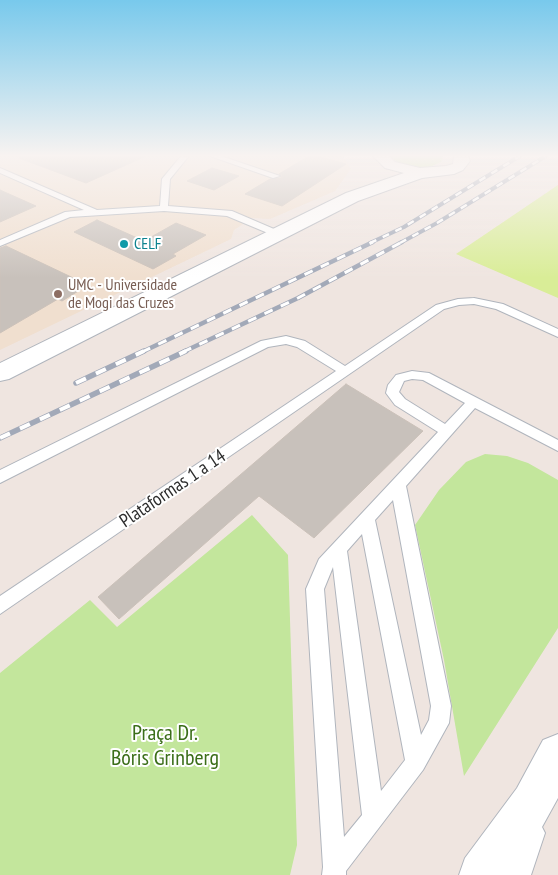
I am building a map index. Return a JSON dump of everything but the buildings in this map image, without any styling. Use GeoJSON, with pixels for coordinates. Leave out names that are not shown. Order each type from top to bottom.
{"type":"FeatureCollection","features":[{"type":"Feature","properties":{"kind":"street"},"geometry":{"type":"LineString","coordinates":[[0,373],[355,197]]}},
{"type":"Feature","properties":{"kind":"street"},"geometry":{"type":"LineString","coordinates":[[482,875],[532,803],[558,755]]}},
{"type":"Feature","properties":{"kind":"street"},"geometry":{"type":"LineString","coordinates":[[508,875],[532,803]]}},
{"type":"Feature","properties":{"kind":"lane"},"geometry":{"type":"LineString","coordinates":[[61,197],[98,213]]}},
{"type":"Feature","properties":{"kind":"lane"},"geometry":{"type":"LineString","coordinates":[[164,208],[165,197]]}},
{"type":"Feature","properties":{"kind":"lane"},"geometry":{"type":"LineString","coordinates":[[0,243],[68,214],[164,208],[229,213],[278,234]]}},
{"type":"Feature","properties":{"kind":"lane","name":"Plataformas 1 a 14"},"geometry":{"type":"LineString","coordinates":[[0,606],[440,307],[458,302],[474,301],[499,306],[558,333]]}},
{"type":"Feature","properties":{"kind":"lane"},"geometry":{"type":"LineString","coordinates":[[0,477],[265,344],[286,340],[301,344],[345,371]]}},
{"type":"Feature","properties":{"kind":"lane"},"geometry":{"type":"LineString","coordinates":[[447,431],[400,402],[392,393],[394,385],[400,378],[412,375],[426,376],[558,446]]}},
{"type":"Feature","properties":{"kind":"lane"},"geometry":{"type":"LineString","coordinates":[[334,871],[315,589],[325,564],[474,402]]}},
{"type":"Feature","properties":{"kind":"lane"},"geometry":{"type":"LineString","coordinates":[[334,871],[373,817],[416,763],[439,723],[441,706],[398,485]]}},
{"type":"Feature","properties":{"kind":"lane"},"geometry":{"type":"LineString","coordinates":[[367,518],[416,763]]}},
{"type":"Feature","properties":{"kind":"lane"},"geometry":{"type":"LineString","coordinates":[[339,548],[373,817]]}},
{"type":"Feature","properties":{"kind":"shaded area","name":"UMC - Universidade de Mogi das Cruzes"},"geometry":{"type":"Polygon","coordinates":[[[0,197],[321,197],[270,219],[252,218],[234,230],[231,239],[0,350],[0,197]]]}},
{"type":"Feature","properties":{"kind":"green space"},"geometry":{"type":"Polygon","coordinates":[[[541,197],[558,197],[558,298],[456,254],[541,197]]]}},
{"type":"Feature","properties":{"kind":"green space"},"geometry":{"type":"Polygon","coordinates":[[[485,454],[507,456],[528,463],[558,480],[558,628],[464,776],[444,660],[415,525],[439,490],[466,462],[485,454]]]}},
{"type":"Feature","properties":{"kind":"green space","name":"Praça Dr. Bóris Grinberg"},"geometry":{"type":"Polygon","coordinates":[[[252,515],[288,555],[297,845],[290,875],[0,875],[0,673],[90,600],[117,627],[252,515]]]}},
{"type":"Feature","properties":{"kind":"railway"},"geometry":{"type":"LineString","coordinates":[[370,243],[404,227],[453,197]]}},
{"type":"Feature","properties":{"kind":"railway"},"geometry":{"type":"LineString","coordinates":[[400,243],[480,197]]}},
{"type":"Feature","properties":{"kind":"railway"},"geometry":{"type":"LineString","coordinates":[[142,352],[373,242]]}},
{"type":"Feature","properties":{"kind":"railway"},"geometry":{"type":"LineString","coordinates":[[183,352],[298,298],[402,242]]}},
{"type":"Feature","properties":{"kind":"railway"},"geometry":{"type":"LineString","coordinates":[[76,383],[144,351]]}},
{"type":"Feature","properties":{"kind":"railway"},"geometry":{"type":"LineString","coordinates":[[0,438],[186,351]]}},
{"type":"Feature","properties":{"kind":"place","name":"CELF"},"geometry":{"type":"Point","coordinates":[124,244]}},
{"type":"Feature","properties":{"kind":"place","name":"UMC - Universidade de Mogi das Cruzes"},"geometry":{"type":"Point","coordinates":[58,294]}}]}
